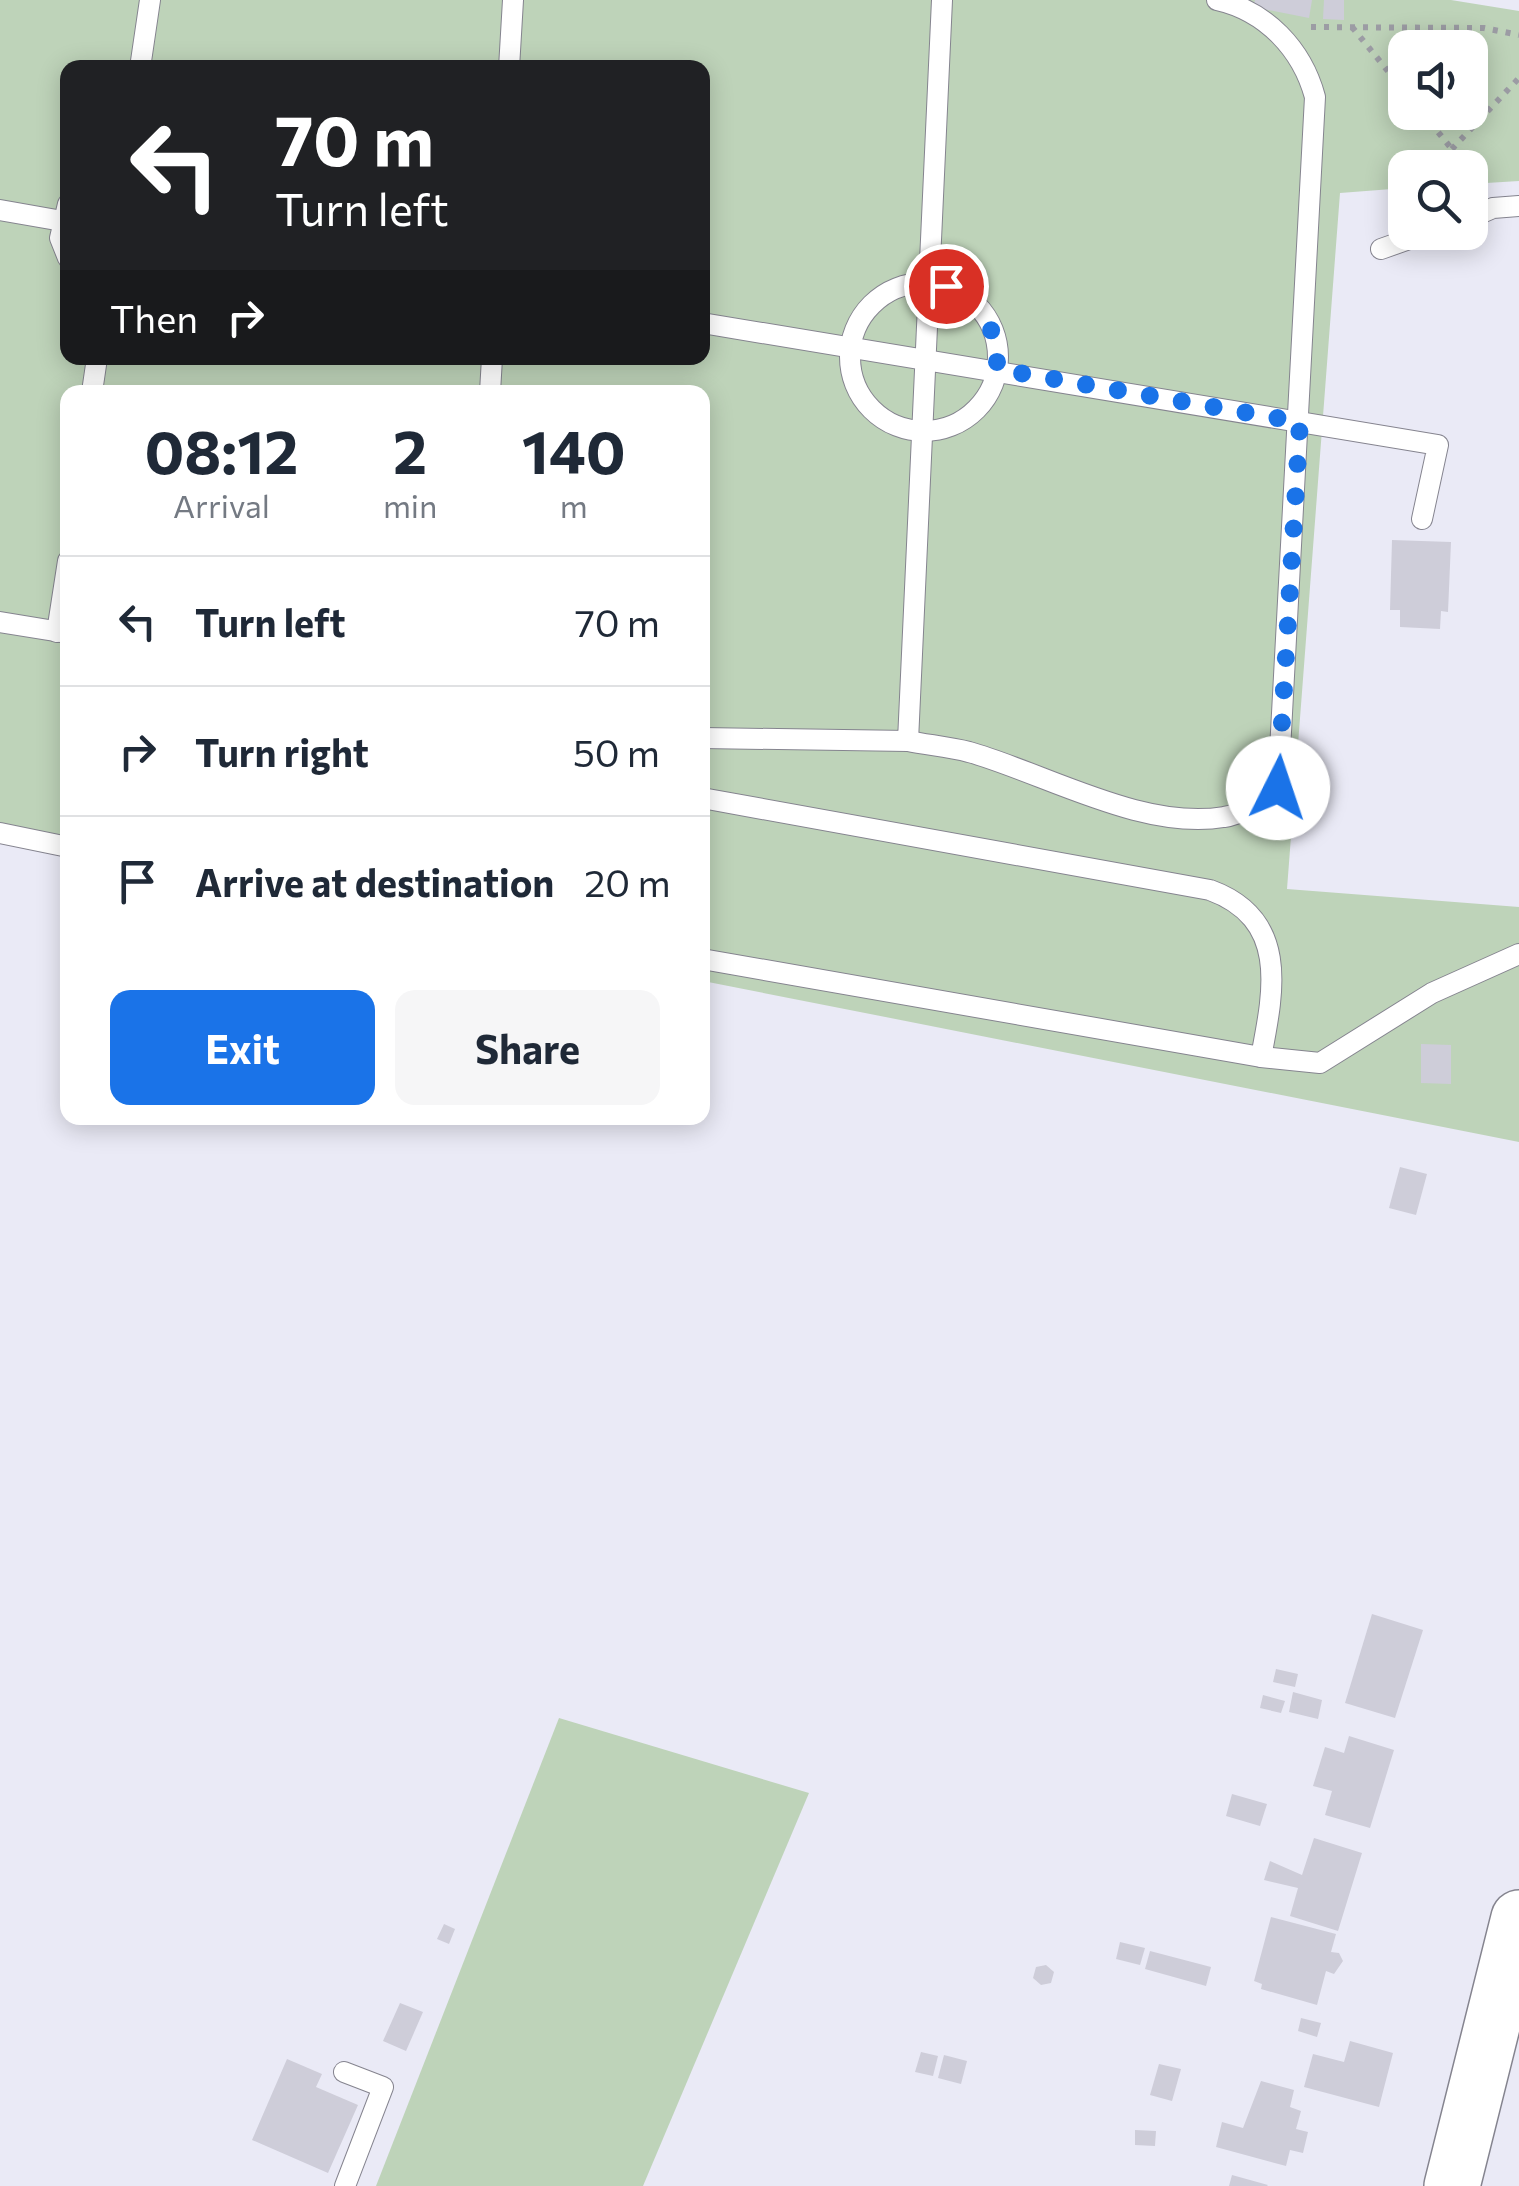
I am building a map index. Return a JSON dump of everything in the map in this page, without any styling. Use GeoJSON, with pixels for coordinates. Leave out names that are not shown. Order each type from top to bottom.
{"type":"FeatureCollection","features":[{"type":"Feature","properties":{"kind":"main road"},"geometry":{"type":"LineString","coordinates":[[1452,2186],[1519,1918]]}},
{"type":"Feature","properties":{"kind":"lane"},"geometry":{"type":"LineString","coordinates":[[141,60],[150,0]]}},
{"type":"Feature","properties":{"kind":"lane"},"geometry":{"type":"LineString","coordinates":[[510,60],[513,0]]}},
{"type":"Feature","properties":{"kind":"lane"},"geometry":{"type":"LineString","coordinates":[[908,742],[942,0]]}},
{"type":"Feature","properties":{"kind":"lane"},"geometry":{"type":"LineString","coordinates":[[710,738],[908,742],[972,753],[1090,799],[1168,814],[1226,817],[1248,809],[1278,788],[1315,97],[1309,72],[1273,27],[1260,16],[1218,0]]}},
{"type":"Feature","properties":{"kind":"lane"},"geometry":{"type":"LineString","coordinates":[[1488,210],[1519,206]]}},
{"type":"Feature","properties":{"kind":"lane"},"geometry":{"type":"LineString","coordinates":[[0,210],[60,215]]}},
{"type":"Feature","properties":{"kind":"lane"},"geometry":{"type":"LineString","coordinates":[[1381,249],[1388,247]]}},
{"type":"Feature","properties":{"kind":"lane"},"geometry":{"type":"LineString","coordinates":[[927,283],[946,286],[981,309],[998,348],[997,369],[991,390],[963,421],[923,431],[901,428],[866,404],[849,366],[850,344],[856,325],[884,294],[927,283]]}},
{"type":"Feature","properties":{"kind":"lane"},"geometry":{"type":"LineString","coordinates":[[710,324],[850,344],[1438,445],[1422,519]]}},
{"type":"Feature","properties":{"kind":"lane"},"geometry":{"type":"LineString","coordinates":[[0,622],[60,632]]}},
{"type":"Feature","properties":{"kind":"lane"},"geometry":{"type":"LineString","coordinates":[[710,799],[1210,890],[1236,899],[1253,916],[1272,962],[1274,990],[1261,1056]]}},
{"type":"Feature","properties":{"kind":"lane"},"geometry":{"type":"LineString","coordinates":[[0,833],[60,844]]}},
{"type":"Feature","properties":{"kind":"lane"},"geometry":{"type":"LineString","coordinates":[[710,960],[1320,1063],[1432,993],[1519,954]]}},
{"type":"Feature","properties":{"kind":"lane"},"geometry":{"type":"LineString","coordinates":[[344,2072],[383,2087],[345,2186]]}},
{"type":"Feature","properties":{"kind":"path"},"geometry":{"type":"LineString","coordinates":[[1273,27],[1484,28],[1519,36]]}},
{"type":"Feature","properties":{"kind":"path"},"geometry":{"type":"LineString","coordinates":[[1352,27],[1388,71]]}},
{"type":"Feature","properties":{"kind":"path"},"geometry":{"type":"LineString","coordinates":[[1437,130],[1452,149],[1519,78]]}},
{"type":"Feature","properties":{"kind":"green space"},"geometry":{"type":"Polygon","coordinates":[[[0,0],[1451,0],[1519,11],[1519,181],[1488,183],[1488,150],[1388,150],[1388,189],[1340,193],[1287,889],[1519,907],[1519,1142],[710,982],[710,385],[60,385],[60,855],[0,843],[0,0]]]}},
{"type":"Feature","properties":{"kind":"green space"},"geometry":{"type":"Polygon","coordinates":[[[559,1718],[809,1793],[643,2186],[376,2186],[559,1718]]]}},
{"type":"Feature","properties":{"kind":"building"},"geometry":{"type":"Polygon","coordinates":[[[1255,0],[1312,0],[1309,18],[1253,7],[1255,0]]]}},
{"type":"Feature","properties":{"kind":"building"},"geometry":{"type":"Polygon","coordinates":[[[1324,0],[1344,0],[1344,20],[1323,19],[1324,0]]]}},
{"type":"Feature","properties":{"kind":"building"},"geometry":{"type":"Polygon","coordinates":[[[1392,540],[1451,542],[1448,612],[1441,611],[1440,629],[1400,627],[1400,610],[1390,610],[1392,540]]]}},
{"type":"Feature","properties":{"kind":"building"},"geometry":{"type":"Polygon","coordinates":[[[1421,1044],[1451,1045],[1451,1084],[1421,1083],[1421,1044]]]}},
{"type":"Feature","properties":{"kind":"building"},"geometry":{"type":"Polygon","coordinates":[[[1400,1167],[1427,1174],[1416,1215],[1389,1208],[1400,1167]]]}},
{"type":"Feature","properties":{"kind":"building"},"geometry":{"type":"Polygon","coordinates":[[[1372,1614],[1423,1630],[1395,1718],[1345,1703],[1372,1614]]]}},
{"type":"Feature","properties":{"kind":"building"},"geometry":{"type":"Polygon","coordinates":[[[1276,1669],[1298,1674],[1295,1687],[1273,1682],[1276,1669]]]}},
{"type":"Feature","properties":{"kind":"building"},"geometry":{"type":"Polygon","coordinates":[[[1293,1692],[1322,1700],[1318,1719],[1289,1712],[1293,1692]]]}},
{"type":"Feature","properties":{"kind":"building"},"geometry":{"type":"Polygon","coordinates":[[[1263,1695],[1285,1701],[1281,1713],[1260,1708],[1263,1695]]]}},
{"type":"Feature","properties":{"kind":"building"},"geometry":{"type":"Polygon","coordinates":[[[1349,1736],[1394,1750],[1370,1828],[1325,1815],[1332,1791],[1313,1786],[1325,1747],[1344,1753],[1349,1736]]]}},
{"type":"Feature","properties":{"kind":"building"},"geometry":{"type":"Polygon","coordinates":[[[1232,1794],[1267,1804],[1260,1826],[1226,1816],[1232,1794]]]}},
{"type":"Feature","properties":{"kind":"building"},"geometry":{"type":"Polygon","coordinates":[[[1314,1838],[1362,1853],[1338,1931],[1290,1916],[1298,1888],[1264,1880],[1270,1861],[1302,1875],[1314,1838]]]}},
{"type":"Feature","properties":{"kind":"building"},"geometry":{"type":"Polygon","coordinates":[[[1271,1917],[1336,1934],[1331,1952],[1339,1953],[1343,1961],[1334,1974],[1326,1971],[1317,2005],[1261,1989],[1262,1984],[1254,1981],[1271,1917]]]}},
{"type":"Feature","properties":{"kind":"building"},"geometry":{"type":"Polygon","coordinates":[[[444,1924],[455,1929],[449,1944],[437,1939],[444,1924]]]}},
{"type":"Feature","properties":{"kind":"building"},"geometry":{"type":"Polygon","coordinates":[[[1120,1942],[1145,1948],[1140,1965],[1116,1959],[1120,1942]]]}},
{"type":"Feature","properties":{"kind":"building"},"geometry":{"type":"Polygon","coordinates":[[[1150,1951],[1211,1967],[1206,1986],[1145,1969],[1150,1951]]]}},
{"type":"Feature","properties":{"kind":"building"},"geometry":{"type":"Polygon","coordinates":[[[1046,1965],[1054,1972],[1051,1983],[1041,1985],[1033,1978],[1036,1967],[1046,1965]]]}},
{"type":"Feature","properties":{"kind":"building"},"geometry":{"type":"Polygon","coordinates":[[[400,2003],[423,2012],[406,2051],[383,2041],[400,2003]]]}},
{"type":"Feature","properties":{"kind":"building"},"geometry":{"type":"Polygon","coordinates":[[[1301,2018],[1321,2023],[1317,2037],[1298,2031],[1301,2018]]]}},
{"type":"Feature","properties":{"kind":"building"},"geometry":{"type":"Polygon","coordinates":[[[1350,2041],[1393,2053],[1379,2107],[1304,2087],[1313,2054],[1344,2062],[1350,2041]]]}},
{"type":"Feature","properties":{"kind":"building"},"geometry":{"type":"Polygon","coordinates":[[[921,2052],[938,2056],[933,2076],[915,2072],[921,2052]]]}},
{"type":"Feature","properties":{"kind":"building"},"geometry":{"type":"Polygon","coordinates":[[[944,2055],[967,2061],[961,2084],[938,2078],[944,2055]]]}},
{"type":"Feature","properties":{"kind":"building"},"geometry":{"type":"Polygon","coordinates":[[[287,2059],[322,2074],[316,2087],[358,2105],[328,2173],[252,2140],[287,2059]]]}},
{"type":"Feature","properties":{"kind":"building"},"geometry":{"type":"Polygon","coordinates":[[[1159,2064],[1181,2069],[1172,2101],[1150,2095],[1159,2064]]]}},
{"type":"Feature","properties":{"kind":"building"},"geometry":{"type":"Polygon","coordinates":[[[1261,2081],[1294,2090],[1290,2107],[1301,2111],[1296,2129],[1308,2132],[1303,2153],[1290,2150],[1286,2166],[1216,2147],[1222,2122],[1243,2128],[1261,2081]]]}},
{"type":"Feature","properties":{"kind":"building"},"geometry":{"type":"Polygon","coordinates":[[[1135,2130],[1156,2131],[1155,2146],[1135,2145],[1135,2130]]]}},
{"type":"Feature","properties":{"kind":"building"},"geometry":{"type":"Polygon","coordinates":[[[1232,2175],[1268,2185],[1229,2186],[1232,2175]]]}},
{"type":"Feature","properties":{"kind":"route"},"geometry":{"type":"LineString","coordinates":[[946,286],[981,309],[998,348],[997,369],[1300,422],[1278,788]]}}]}
